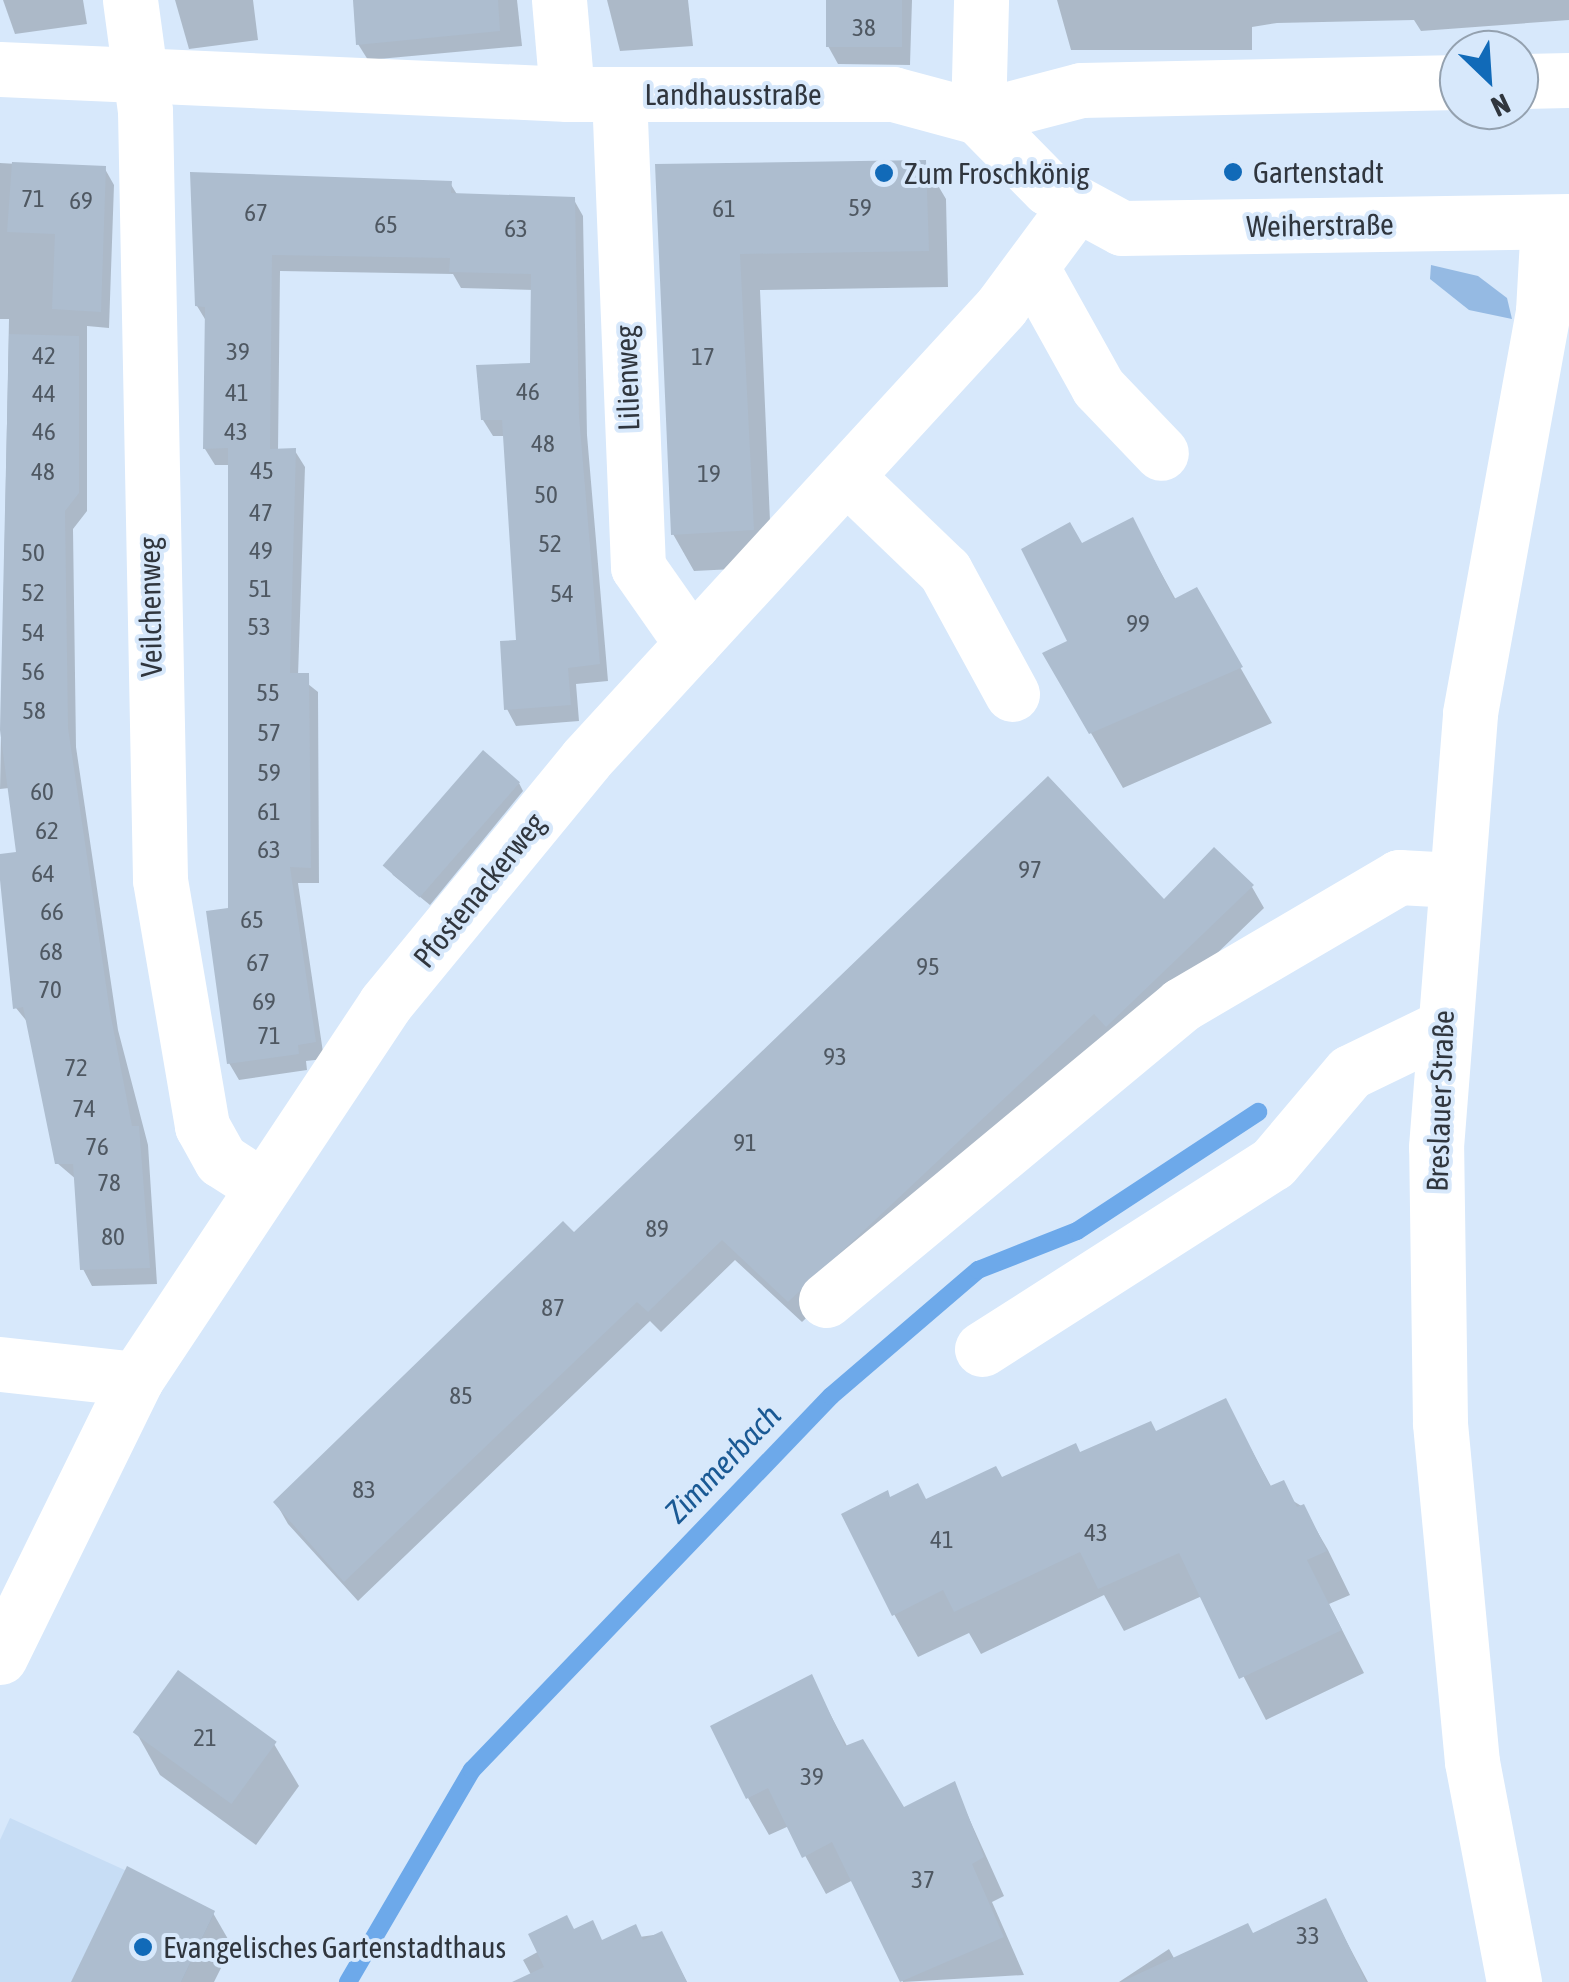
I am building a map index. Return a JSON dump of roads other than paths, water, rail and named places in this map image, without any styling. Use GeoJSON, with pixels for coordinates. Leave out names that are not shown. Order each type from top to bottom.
{"type":"FeatureCollection","features":[{"type":"Feature","properties":{"kind":"street","name":"Veilchenweg"},"geometry":{"type":"LineString","coordinates":[[130,0],[140,78],[160,880],[202,1126],[220,1160],[260,1186]]}},
{"type":"Feature","properties":{"kind":"street","name":"Lilienweg"},"geometry":{"type":"LineString","coordinates":[[559,0],[592,94],[638,568],[692,644]]}},
{"type":"Feature","properties":{"kind":"street"},"geometry":{"type":"LineString","coordinates":[[980,0],[978,118],[1081,90],[1439,82]]}},
{"type":"Feature","properties":{"kind":"street","name":"Landhausstraße"},"geometry":{"type":"LineString","coordinates":[[0,69],[140,78],[592,94],[893,94],[978,118]]}},
{"type":"Feature","properties":{"kind":"street"},"geometry":{"type":"LineString","coordinates":[[1539,81],[1569,80]]}},
{"type":"Feature","properties":{"kind":"street","name":"Weiherstraße"},"geometry":{"type":"LineString","coordinates":[[978,118],[1075,207],[1122,228],[1558,222]]}},
{"type":"Feature","properties":{"kind":"street","name":"Pfostenackerweg"},"geometry":{"type":"LineString","coordinates":[[0,1657],[136,1378],[260,1186],[396,991],[692,644],[849,479],[1033,270],[1075,207]]}},
{"type":"Feature","properties":{"kind":"street","name":"Breslauer Straße"},"geometry":{"type":"LineString","coordinates":[[1514,1982],[1472,1762],[1440,1424],[1441,1028],[1470,712],[1558,222]]}},
{"type":"Feature","properties":{"kind":"street"},"geometry":{"type":"LineString","coordinates":[[1033,270],[1098,388],[1161,453]]}},
{"type":"Feature","properties":{"kind":"street"},"geometry":{"type":"LineString","coordinates":[[849,479],[945,571],[1012,694]]}},
{"type":"Feature","properties":{"kind":"street"},"geometry":{"type":"LineString","coordinates":[[826,1300],[1181,1005],[1399,878],[1454,880]]}},
{"type":"Feature","properties":{"kind":"street"},"geometry":{"type":"LineString","coordinates":[[982,1349],[1273,1164],[1350,1072],[1441,1028]]}},
{"type":"Feature","properties":{"kind":"street"},"geometry":{"type":"LineString","coordinates":[[0,1364],[136,1378]]}},
{"type":"Feature","properties":{"kind":"waterway","name":"Zimmerbach"},"geometry":{"type":"LineString","coordinates":[[348,1982],[472,1770],[831,1396],[978,1270],[1077,1231],[1258,1112]]}},
{"type":"Feature","properties":{"kind":"place","name":"Gartenstadt"},"geometry":{"type":"Point","coordinates":[1233,172]}},
{"type":"Feature","properties":{"kind":"place","name":"Zum Froschkönig"},"geometry":{"type":"Point","coordinates":[884,173]}},
{"type":"Feature","properties":{"kind":"place","name":"Evangelisches Gartenstadthaus"},"geometry":{"type":"Point","coordinates":[143,1947]}}]}
